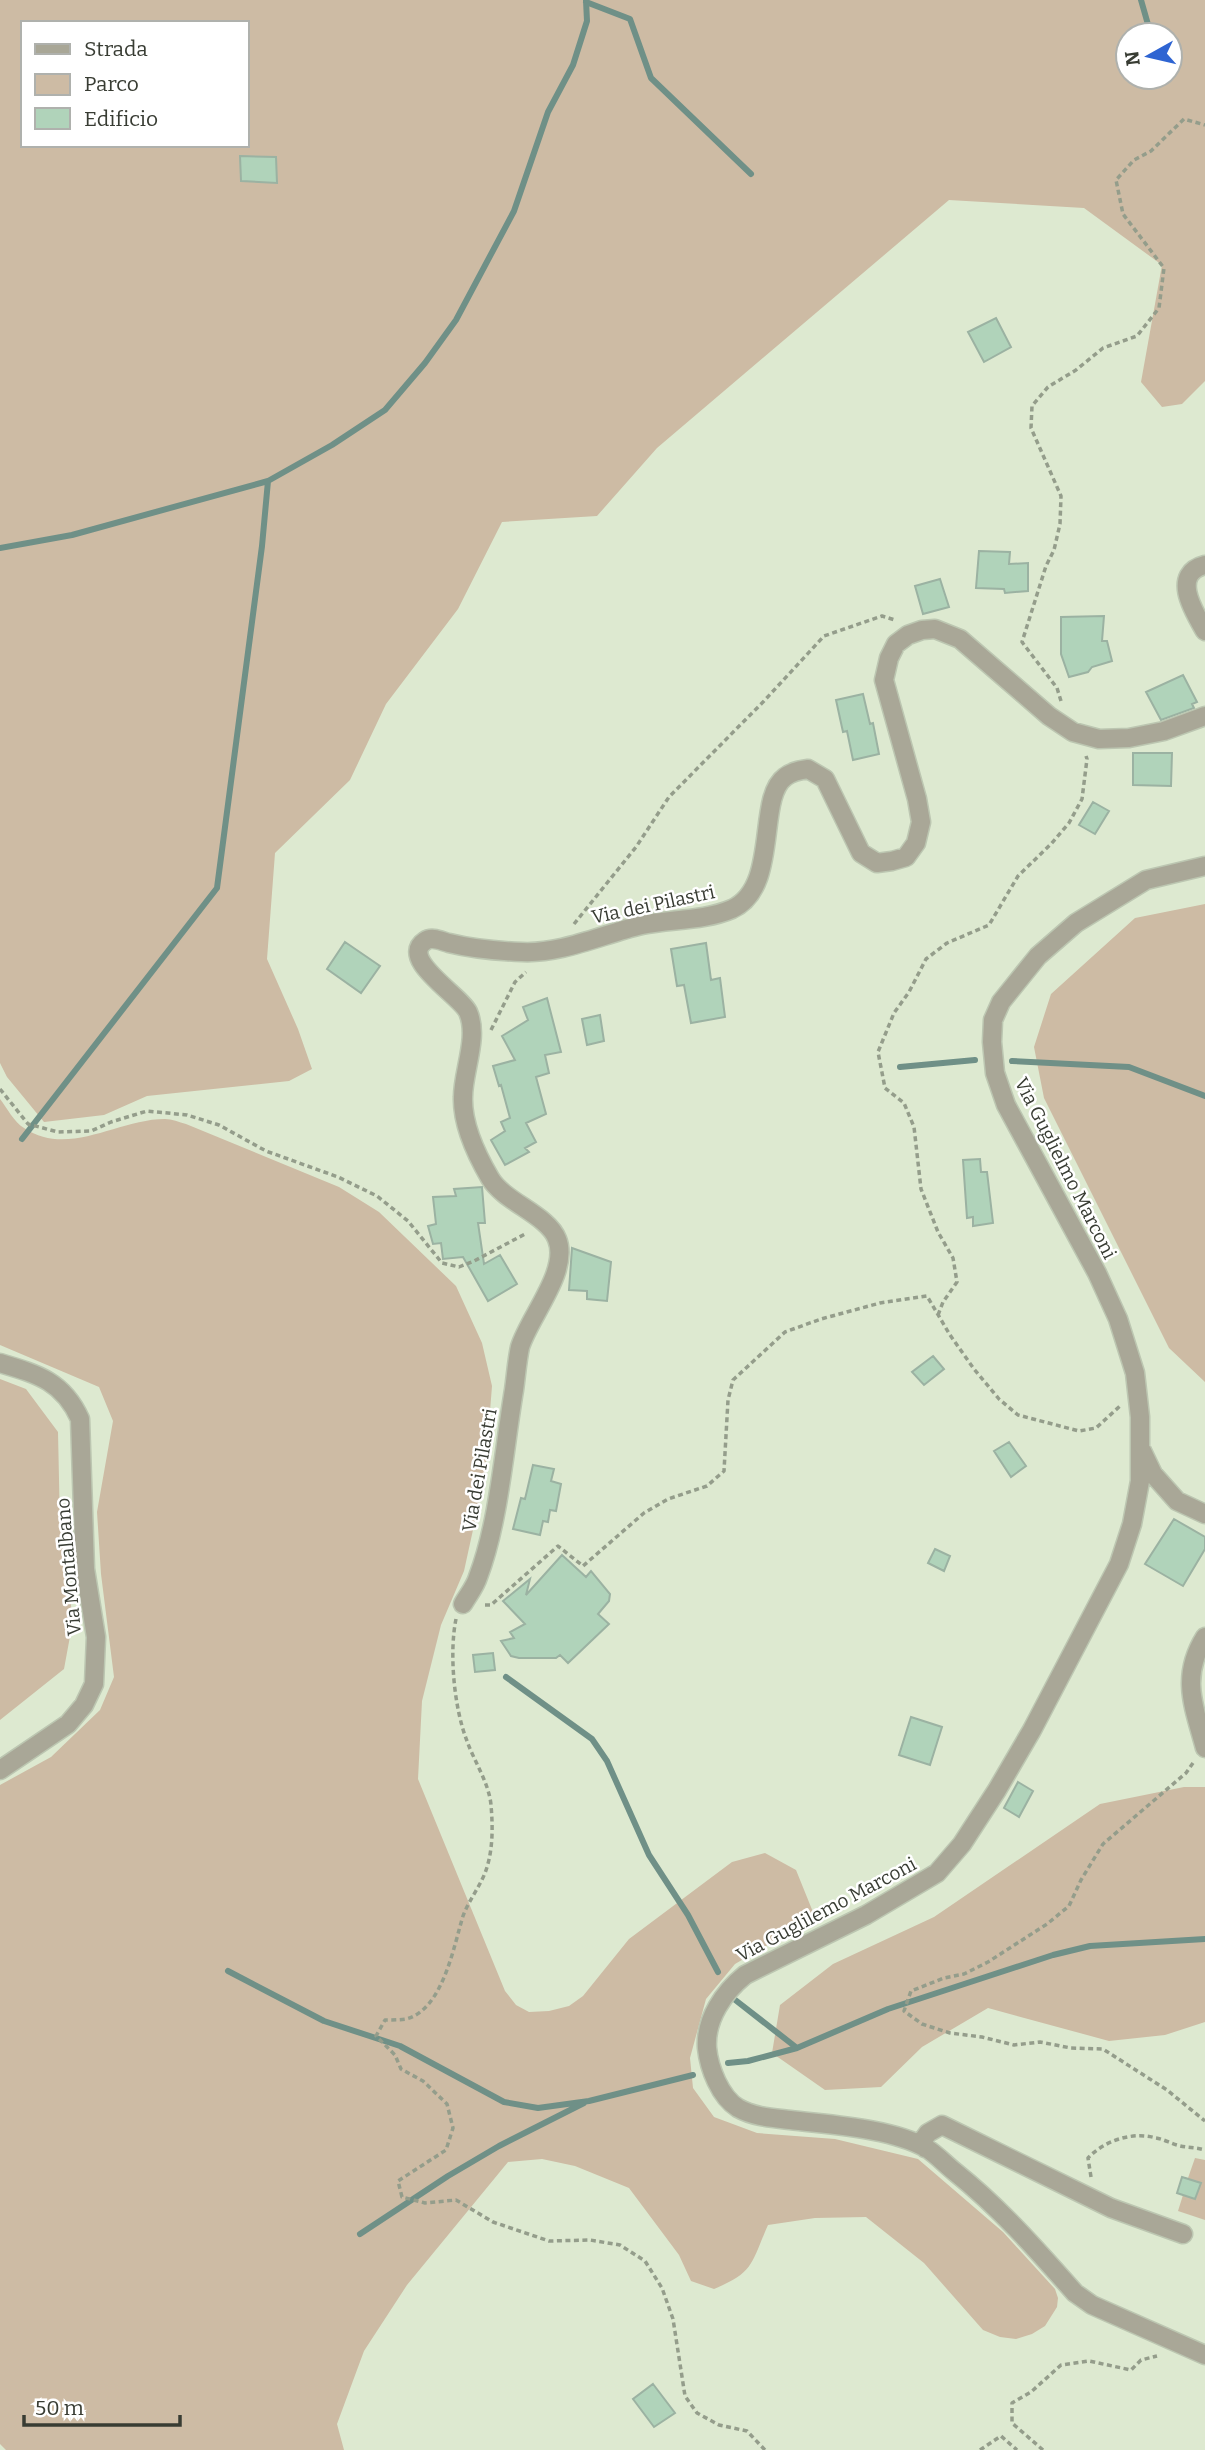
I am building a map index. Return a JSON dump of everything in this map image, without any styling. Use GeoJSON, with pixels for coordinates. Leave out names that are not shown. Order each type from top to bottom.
{"type":"FeatureCollection","features":[{"type":"Feature","properties":{"kind":"street"},"geometry":{"type":"LineString","coordinates":[[1205,565],[1193,571],[1187,580],[1186,594],[1205,631]]}},
{"type":"Feature","properties":{"kind":"street"},"geometry":{"type":"LineString","coordinates":[[922,630],[935,629],[960,639],[1049,716],[1073,732],[1099,739],[1129,738],[1164,731],[1205,716]]}},
{"type":"Feature","properties":{"kind":"street","name":"Via dei Pilastri"},"geometry":{"type":"LineString","coordinates":[[463,1604],[478,1579],[495,1513],[520,1347],[545,1297],[560,1257],[559,1243],[550,1227],[493,1183],[477,1155],[466,1125],[462,1099],[470,1045],[468,1011],[457,997],[426,969],[418,957],[419,948],[425,941],[433,939],[476,950],[528,952],[553,949],[643,925],[712,915],[733,908],[746,900],[762,867],[776,787],[785,777],[796,771],[808,769],[825,779],[861,853],[877,863],[906,857],[916,843],[921,822],[884,680],[896,644],[908,635],[922,630]]}},
{"type":"Feature","properties":{"kind":"street","name":"Via Guglielmo Marconi"},"geometry":{"type":"LineString","coordinates":[[1140,1447],[1135,1373],[1118,1319],[1103,1284],[1006,1105],[995,1073],[993,1020],[1001,1002],[1038,956],[1076,923],[1146,880],[1205,866]]}},
{"type":"Feature","properties":{"kind":"street","name":"Via Montalbano"},"geometry":{"type":"LineString","coordinates":[[0,1363],[49,1381],[69,1398],[80,1419],[85,1569],[96,1637],[94,1684],[84,1704],[68,1724],[0,1770]]}},
{"type":"Feature","properties":{"kind":"street"},"geometry":{"type":"LineString","coordinates":[[1140,1447],[1153,1474],[1177,1501],[1205,1514]]}},
{"type":"Feature","properties":{"kind":"street","name":"Via Guglilemo Marconi"},"geometry":{"type":"LineString","coordinates":[[1140,1447],[1140,1481],[1132,1524],[1118,1564],[1032,1730],[962,1844],[937,1873],[908,1892],[745,1975],[730,1987],[710,2023],[706,2044],[709,2066],[737,2107],[762,2116],[867,2130],[925,2148],[987,2198],[1075,2293],[1092,2305],[1198,2352]]}},
{"type":"Feature","properties":{"kind":"street"},"geometry":{"type":"LineString","coordinates":[[1205,1637],[1196,1651],[1189,1684],[1205,1748]]}},
{"type":"Feature","properties":{"kind":"street"},"geometry":{"type":"LineString","coordinates":[[925,2148],[923,2140],[928,2133],[942,2125],[1097,2201],[1182,2234]]}},
{"type":"Feature","properties":{"kind":"path"},"geometry":{"type":"LineString","coordinates":[[938,1315],[943,1302],[957,1282],[953,1258],[938,1233],[921,1189],[914,1127],[904,1103],[885,1088],[878,1052],[894,1013],[909,992],[926,959],[947,943],[989,925],[1018,876],[1069,823],[1082,799],[1087,759],[1073,732],[1057,688],[1022,642],[1046,566],[1054,550],[1060,524],[1061,496],[1031,428],[1032,406],[1048,387],[1076,370],[1103,348],[1137,336],[1159,308],[1164,268],[1123,214],[1116,180],[1134,160],[1151,152],[1184,119],[1205,125]]}},
{"type":"Feature","properties":{"kind":"path"},"geometry":{"type":"LineString","coordinates":[[584,913],[636,847],[669,797],[824,636],[882,615],[922,630]]}},
{"type":"Feature","properties":{"kind":"path"},"geometry":{"type":"LineString","coordinates":[[489,1035],[515,982],[553,949]]}},
{"type":"Feature","properties":{"kind":"path"},"geometry":{"type":"LineString","coordinates":[[0,1089],[28,1125],[58,1132],[91,1131],[148,1111],[187,1115],[219,1125],[266,1151],[338,1177],[377,1196],[408,1221],[442,1263],[458,1267],[524,1233],[555,1234]]}},
{"type":"Feature","properties":{"kind":"path"},"geometry":{"type":"LineString","coordinates":[[765,2450],[747,2431],[719,2425],[697,2413],[685,2396],[673,2319],[662,2288],[645,2261],[620,2245],[590,2240],[549,2241],[494,2221],[456,2200],[425,2203],[402,2197],[398,2181],[446,2150],[453,2128],[447,2104],[423,2081],[401,2069],[395,2055],[376,2036],[385,2020],[409,2018],[427,2005],[446,1977],[464,1915],[485,1874],[493,1838],[491,1801],[466,1738],[454,1673],[456,1622],[463,1604],[491,1605],[558,1546],[583,1566],[645,1513],[668,1499],[707,1486],[724,1471],[728,1399],[733,1380],[785,1332],[821,1319],[880,1303],[928,1296],[974,1369],[999,1399],[1018,1415],[1079,1431],[1096,1429],[1137,1390]]}},
{"type":"Feature","properties":{"kind":"path"},"geometry":{"type":"LineString","coordinates":[[1205,1748],[1186,1773],[1102,1843],[1069,1906],[1047,1924],[988,1962],[964,1974],[944,1978],[911,1991],[904,2011],[922,2024],[950,2033],[1014,2045],[1040,2042],[1071,2048],[1103,2049],[1167,2090],[1205,2121]]}},
{"type":"Feature","properties":{"kind":"path"},"geometry":{"type":"LineString","coordinates":[[1097,2201],[1088,2158],[1098,2148],[1130,2136],[1153,2137],[1181,2147],[1193,2146],[1205,2150]]}},
{"type":"Feature","properties":{"kind":"path"},"geometry":{"type":"LineString","coordinates":[[1043,2450],[1012,2423],[1012,2403],[1031,2392],[1061,2365],[1089,2361],[1131,2370],[1141,2360],[1198,2352]]}},
{"type":"Feature","properties":{"kind":"path"},"geometry":{"type":"LineString","coordinates":[[980,2450],[1001,2436],[1017,2450]]}},
{"type":"Feature","properties":{"kind":"green space"},"geometry":{"type":"Polygon","coordinates":[[[0,0],[1205,0],[1205,381],[1182,404],[1162,407],[1141,382],[1162,265],[1084,208],[949,200],[657,448],[597,516],[502,522],[458,609],[386,704],[350,780],[275,853],[267,959],[298,1029],[312,1069],[289,1081],[147,1096],[104,1115],[44,1122],[7,1077],[0,1063],[0,0]]]}},
{"type":"Feature","properties":{"kind":"green space"},"geometry":{"type":"Polygon","coordinates":[[[1205,904],[1205,1382],[1169,1348],[1044,1098],[1034,1047],[1051,994],[1135,918],[1205,904]]]}},
{"type":"Feature","properties":{"kind":"green space"},"geometry":{"type":"Polygon","coordinates":[[[0,1099],[24,1128],[41,1136],[58,1139],[93,1135],[147,1121],[168,1119],[186,1124],[339,1187],[379,1212],[456,1286],[482,1343],[492,1386],[485,1475],[464,1571],[441,1625],[422,1701],[418,1779],[505,1991],[516,2005],[529,2012],[569,2006],[583,1996],[629,1939],[732,1862],[765,1853],[796,1870],[815,1917],[735,1964],[706,1999],[690,2058],[693,2088],[714,2117],[757,2133],[835,2139],[918,2159],[1003,2232],[1055,2289],[1057,2307],[1045,2326],[1016,2339],[1000,2337],[983,2330],[924,2263],[866,2217],[815,2218],[768,2225],[745,2271],[714,2289],[691,2281],[679,2255],[629,2188],[575,2166],[542,2159],[508,2162],[407,2285],[364,2351],[337,2424],[344,2450],[6,2450],[0,2444],[0,1785],[51,1757],[100,1710],[114,1677],[101,1574],[97,1512],[113,1421],[99,1387],[0,1345],[0,1099]]]}},
{"type":"Feature","properties":{"kind":"green space"},"geometry":{"type":"Polygon","coordinates":[[[0,1379],[26,1389],[58,1432],[60,1526],[73,1620],[64,1669],[0,1720],[0,1379]]]}},
{"type":"Feature","properties":{"kind":"green space"},"geometry":{"type":"Polygon","coordinates":[[[1184,1787],[1205,1787],[1205,2022],[1165,2035],[1109,2041],[988,2008],[922,2047],[881,2087],[825,2090],[772,2053],[780,2005],[833,1964],[934,1917],[1100,1804],[1184,1787]]]}},
{"type":"Feature","properties":{"kind":"green space"},"geometry":{"type":"Polygon","coordinates":[[[1195,2158],[1205,2160],[1205,2220],[1178,2211],[1183,2195],[1177,2193],[1182,2177],[1188,2178],[1195,2158]]]}},
{"type":"Feature","properties":{"kind":"building"},"geometry":{"type":"Polygon","coordinates":[[[240,156],[276,157],[277,183],[241,181],[240,156]]]}},
{"type":"Feature","properties":{"kind":"building"},"geometry":{"type":"Polygon","coordinates":[[[996,318],[1011,347],[984,362],[968,332],[996,318]]]}},
{"type":"Feature","properties":{"kind":"building"},"geometry":{"type":"Polygon","coordinates":[[[979,551],[1010,552],[1009,564],[1028,563],[1028,591],[1005,593],[1004,589],[976,588],[979,551]]]}},
{"type":"Feature","properties":{"kind":"building"},"geometry":{"type":"Polygon","coordinates":[[[940,579],[949,607],[923,614],[915,586],[940,579]]]}},
{"type":"Feature","properties":{"kind":"building"},"geometry":{"type":"Polygon","coordinates":[[[1104,616],[1102,641],[1107,641],[1112,661],[1069,677],[1061,654],[1061,617],[1104,616]]]}},
{"type":"Feature","properties":{"kind":"building"},"geometry":{"type":"Polygon","coordinates":[[[1183,675],[1197,702],[1192,704],[1194,708],[1161,720],[1146,692],[1183,675]]]}},
{"type":"Feature","properties":{"kind":"building"},"geometry":{"type":"Polygon","coordinates":[[[863,694],[870,724],[873,723],[879,754],[853,760],[847,731],[843,732],[836,700],[863,694]]]}},
{"type":"Feature","properties":{"kind":"building"},"geometry":{"type":"Polygon","coordinates":[[[1133,753],[1172,753],[1171,786],[1133,785],[1133,753]]]}},
{"type":"Feature","properties":{"kind":"building"},"geometry":{"type":"Polygon","coordinates":[[[1093,802],[1109,811],[1095,834],[1079,825],[1093,802]]]}},
{"type":"Feature","properties":{"kind":"building"},"geometry":{"type":"Polygon","coordinates":[[[345,942],[380,966],[361,993],[327,969],[345,942]]]}},
{"type":"Feature","properties":{"kind":"building"},"geometry":{"type":"Polygon","coordinates":[[[706,943],[711,980],[720,978],[725,1017],[691,1023],[684,985],[677,986],[671,949],[706,943]]]}},
{"type":"Feature","properties":{"kind":"building"},"geometry":{"type":"Polygon","coordinates":[[[547,998],[561,1052],[545,1055],[549,1073],[536,1077],[546,1114],[526,1123],[536,1142],[525,1148],[529,1152],[505,1165],[491,1140],[505,1131],[501,1122],[510,1118],[493,1066],[515,1060],[502,1036],[528,1020],[523,1007],[547,998]]]}},
{"type":"Feature","properties":{"kind":"building"},"geometry":{"type":"Polygon","coordinates":[[[600,1015],[604,1041],[587,1045],[582,1019],[600,1015]]]}},
{"type":"Feature","properties":{"kind":"building"},"geometry":{"type":"Polygon","coordinates":[[[980,1159],[981,1172],[987,1172],[993,1223],[973,1226],[973,1217],[967,1218],[963,1160],[980,1159]]]}},
{"type":"Feature","properties":{"kind":"building"},"geometry":{"type":"Polygon","coordinates":[[[482,1187],[485,1223],[478,1223],[484,1264],[500,1255],[517,1284],[488,1301],[463,1257],[443,1259],[441,1243],[433,1244],[428,1226],[436,1224],[433,1197],[456,1196],[454,1189],[482,1187]]]}},
{"type":"Feature","properties":{"kind":"building"},"geometry":{"type":"Polygon","coordinates":[[[572,1248],[611,1262],[607,1301],[587,1299],[587,1291],[569,1290],[572,1248]]]}},
{"type":"Feature","properties":{"kind":"building"},"geometry":{"type":"Polygon","coordinates":[[[933,1356],[944,1369],[924,1385],[912,1372],[933,1356]]]}},
{"type":"Feature","properties":{"kind":"building"},"geometry":{"type":"Polygon","coordinates":[[[1009,1442],[1026,1466],[1011,1477],[994,1451],[1009,1442]]]}},
{"type":"Feature","properties":{"kind":"building"},"geometry":{"type":"Polygon","coordinates":[[[533,1465],[554,1469],[551,1481],[561,1484],[556,1511],[550,1510],[548,1522],[543,1521],[540,1535],[513,1529],[521,1498],[525,1499],[533,1465]]]}},
{"type":"Feature","properties":{"kind":"building"},"geometry":{"type":"Polygon","coordinates":[[[1174,1519],[1205,1537],[1205,1549],[1183,1586],[1145,1564],[1174,1519]]]}},
{"type":"Feature","properties":{"kind":"building"},"geometry":{"type":"Polygon","coordinates":[[[935,1549],[950,1556],[944,1571],[928,1563],[935,1549]]]}},
{"type":"Feature","properties":{"kind":"building"},"geometry":{"type":"Polygon","coordinates":[[[562,1555],[586,1577],[591,1571],[610,1594],[609,1601],[598,1614],[609,1624],[568,1663],[560,1655],[556,1658],[511,1656],[501,1641],[514,1638],[510,1632],[525,1624],[503,1601],[530,1579],[526,1595],[562,1555]]]}},
{"type":"Feature","properties":{"kind":"building"},"geometry":{"type":"Polygon","coordinates":[[[493,1653],[495,1670],[475,1672],[473,1655],[493,1653]]]}},
{"type":"Feature","properties":{"kind":"building"},"geometry":{"type":"Polygon","coordinates":[[[911,1717],[942,1727],[930,1765],[899,1755],[911,1717]]]}},
{"type":"Feature","properties":{"kind":"building"},"geometry":{"type":"Polygon","coordinates":[[[1018,1782],[1033,1791],[1019,1817],[1004,1808],[1018,1782]]]}},
{"type":"Feature","properties":{"kind":"building"},"geometry":{"type":"Polygon","coordinates":[[[1182,2177],[1201,2183],[1195,2199],[1177,2193],[1182,2177]]]}},
{"type":"Feature","properties":{"kind":"building"},"geometry":{"type":"Polygon","coordinates":[[[653,2384],[675,2413],[654,2427],[633,2399],[653,2384]]]}},
{"type":"Feature","properties":{"kind":"waterway"},"geometry":{"type":"LineString","coordinates":[[0,548],[72,535],[268,481],[332,445],[385,410],[425,363],[456,320],[514,211],[548,112],[573,65],[587,21],[586,0]]}},
{"type":"Feature","properties":{"kind":"waterway"},"geometry":{"type":"LineString","coordinates":[[1141,0],[1147,21]]}},
{"type":"Feature","properties":{"kind":"waterway"},"geometry":{"type":"LineString","coordinates":[[586,2],[630,19],[651,78],[751,174]]}},
{"type":"Feature","properties":{"kind":"waterway"},"geometry":{"type":"LineString","coordinates":[[22,1139],[217,888],[262,546],[268,481]]}},
{"type":"Feature","properties":{"kind":"waterway"},"geometry":{"type":"LineString","coordinates":[[900,1067],[975,1060]]}},
{"type":"Feature","properties":{"kind":"waterway"},"geometry":{"type":"LineString","coordinates":[[1012,1061],[1129,1067],[1205,1096]]}},
{"type":"Feature","properties":{"kind":"waterway"},"geometry":{"type":"LineString","coordinates":[[506,1677],[592,1739],[607,1761],[649,1855],[688,1915],[718,1972]]}},
{"type":"Feature","properties":{"kind":"waterway"},"geometry":{"type":"LineString","coordinates":[[728,2063],[748,2061],[797,2048],[888,2009],[1053,1955],[1090,1946],[1205,1939]]}},
{"type":"Feature","properties":{"kind":"waterway"},"geometry":{"type":"LineString","coordinates":[[228,1971],[324,2021],[400,2046],[504,2102],[538,2108],[589,2101],[693,2075]]}},
{"type":"Feature","properties":{"kind":"waterway"},"geometry":{"type":"LineString","coordinates":[[734,1999],[797,2048]]}},
{"type":"Feature","properties":{"kind":"waterway"},"geometry":{"type":"LineString","coordinates":[[360,2234],[499,2146],[584,2103]]}}]}
